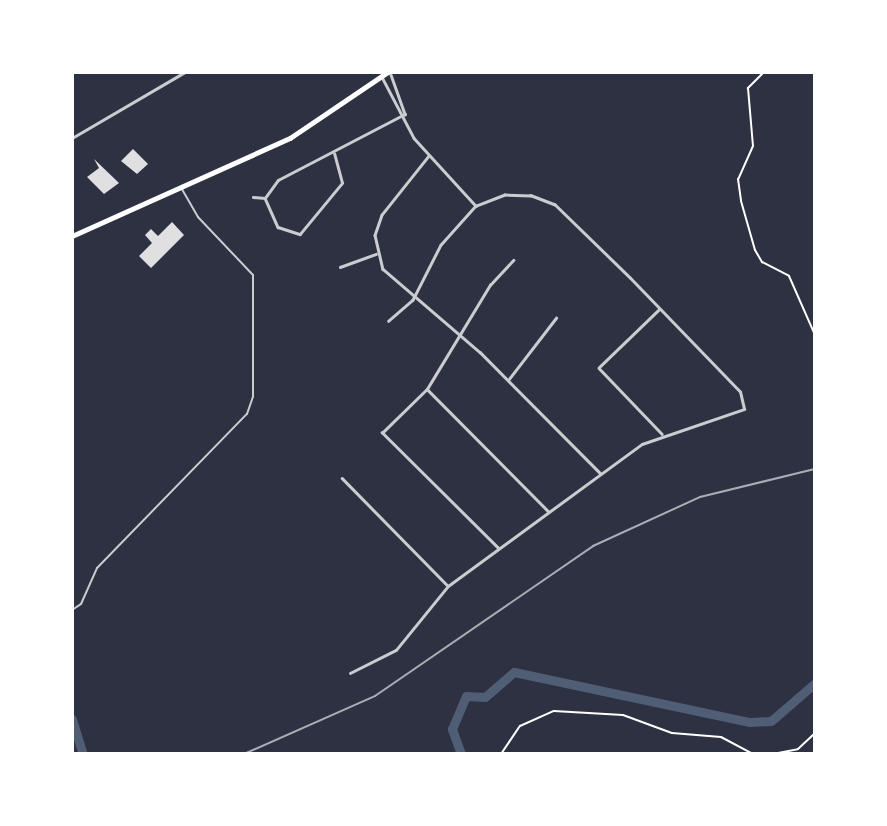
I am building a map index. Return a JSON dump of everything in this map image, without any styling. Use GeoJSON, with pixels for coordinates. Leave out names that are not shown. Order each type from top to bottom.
{"type":"FeatureCollection","features":[{"type":"Feature","properties":{"kind":"main road"},"geometry":{"type":"LineString","coordinates":[[72,236],[324,119],[389,72]]}},
{"type":"Feature","properties":{"kind":"street"},"geometry":{"type":"LineString","coordinates":[[72,138],[185,72]]}},
{"type":"Feature","properties":{"kind":"street"},"geometry":{"type":"LineString","coordinates":[[389,72],[402,93],[405,114]]}},
{"type":"Feature","properties":{"kind":"street"},"geometry":{"type":"LineString","coordinates":[[382,77],[429,156],[476,206]]}},
{"type":"Feature","properties":{"kind":"street"},"geometry":{"type":"LineString","coordinates":[[264,198],[278,180],[405,114]]}},
{"type":"Feature","properties":{"kind":"street"},"geometry":{"type":"LineString","coordinates":[[264,198],[278,228],[300,234],[342,183],[334,153]]}},
{"type":"Feature","properties":{"kind":"street"},"geometry":{"type":"LineString","coordinates":[[429,156],[382,215],[376,254],[413,300],[509,379],[600,474]]}},
{"type":"Feature","properties":{"kind":"street"},"geometry":{"type":"LineString","coordinates":[[351,673],[378,663],[411,638],[448,586],[600,474],[662,433],[738,415],[744,409],[740,392],[555,205],[505,195],[476,206],[441,245],[413,300],[389,321]]}},
{"type":"Feature","properties":{"kind":"street"},"geometry":{"type":"LineString","coordinates":[[253,197],[264,198]]}},
{"type":"Feature","properties":{"kind":"street"},"geometry":{"type":"LineString","coordinates":[[340,267],[376,254]]}},
{"type":"Feature","properties":{"kind":"street"},"geometry":{"type":"LineString","coordinates":[[499,549],[382,433],[427,389],[490,285],[513,260]]}},
{"type":"Feature","properties":{"kind":"street"},"geometry":{"type":"LineString","coordinates":[[659,310],[599,368],[662,433]]}},
{"type":"Feature","properties":{"kind":"street"},"geometry":{"type":"LineString","coordinates":[[509,379],[556,318]]}},
{"type":"Feature","properties":{"kind":"street"},"geometry":{"type":"LineString","coordinates":[[427,389],[548,511]]}},
{"type":"Feature","properties":{"kind":"street"},"geometry":{"type":"LineString","coordinates":[[342,478],[448,586]]}},
{"type":"Feature","properties":{"kind":"lane"},"geometry":{"type":"LineString","coordinates":[[72,610],[81,604],[97,568],[247,414],[253,397],[253,275],[198,217],[181,187]]}},
{"type":"Feature","properties":{"kind":"path"},"geometry":{"type":"LineString","coordinates":[[764,72],[748,88],[753,146],[738,179],[741,201],[755,250],[762,262],[789,276],[815,335]]}},
{"type":"Feature","properties":{"kind":"path"},"geometry":{"type":"LineString","coordinates":[[500,754],[520,726],[554,711],[623,715],[672,733],[721,737],[753,754]]}},
{"type":"Feature","properties":{"kind":"path"},"geometry":{"type":"LineString","coordinates":[[773,754],[798,749],[815,733]]}},
{"type":"Feature","properties":{"kind":"building"},"geometry":{"type":"Polygon","coordinates":[[[133,149],[148,164],[137,174],[121,161],[133,149]]]}},
{"type":"Feature","properties":{"kind":"building"},"geometry":{"type":"Polygon","coordinates":[[[94,159],[119,183],[104,194],[87,177],[99,168],[94,159]]]}},
{"type":"Feature","properties":{"kind":"building"},"geometry":{"type":"Polygon","coordinates":[[[172,222],[184,235],[151,268],[139,256],[152,243],[145,235],[151,229],[158,236],[172,222]]]}},
{"type":"Feature","properties":{"kind":"waterway"},"geometry":{"type":"LineString","coordinates":[[461,754],[452,729],[466,696],[485,697],[514,672],[750,722],[771,721],[815,683]]}},
{"type":"Feature","properties":{"kind":"waterway"},"geometry":{"type":"LineString","coordinates":[[72,719],[83,754]]}},
{"type":"Feature","properties":{"kind":"railway"},"geometry":{"type":"LineString","coordinates":[[244,754],[375,696],[593,546],[700,497],[815,469]]}}]}
